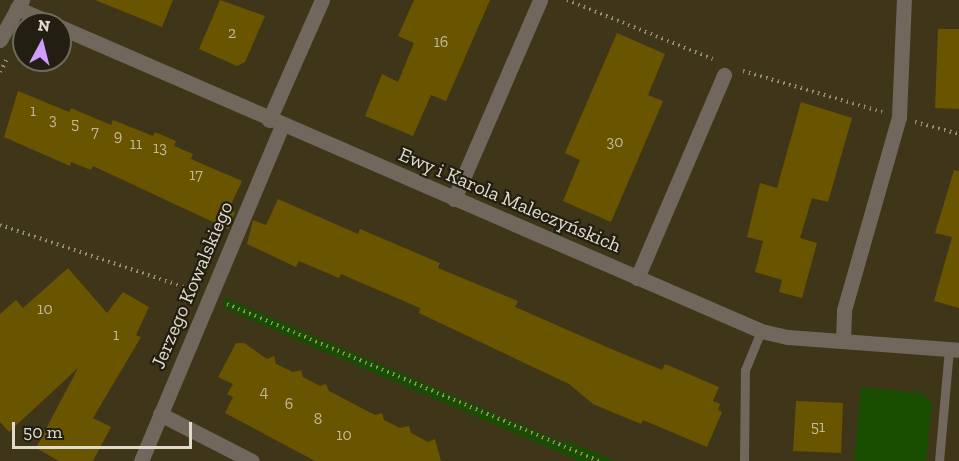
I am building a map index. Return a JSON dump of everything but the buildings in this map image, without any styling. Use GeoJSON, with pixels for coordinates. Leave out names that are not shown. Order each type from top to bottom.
{"type":"FeatureCollection","features":[{"type":"Feature","properties":{"kind":"street","name":"Jerzego Kowalskiego"},"geometry":{"type":"LineString","coordinates":[[141,461],[209,297],[322,0]]}},
{"type":"Feature","properties":{"kind":"street"},"geometry":{"type":"LineString","coordinates":[[454,199],[540,0]]}},
{"type":"Feature","properties":{"kind":"street"},"geometry":{"type":"LineString","coordinates":[[843,341],[844,310],[899,117],[904,0]]}},
{"type":"Feature","properties":{"kind":"street"},"geometry":{"type":"LineString","coordinates":[[0,40],[20,4],[33,12]]}},
{"type":"Feature","properties":{"kind":"street","name":"Ewy i Karola Maleczyńskich"},"geometry":{"type":"LineString","coordinates":[[72,32],[276,123],[761,331],[843,341],[954,349]]}},
{"type":"Feature","properties":{"kind":"street"},"geometry":{"type":"LineString","coordinates":[[637,278],[724,75]]}},
{"type":"Feature","properties":{"kind":"street"},"geometry":{"type":"LineString","coordinates":[[160,414],[252,461]]}},
{"type":"Feature","properties":{"kind":"lane"},"geometry":{"type":"LineString","coordinates":[[744,461],[746,370],[761,331]]}},
{"type":"Feature","properties":{"kind":"lane"},"geometry":{"type":"LineString","coordinates":[[939,461],[954,349]]}},
{"type":"Feature","properties":{"kind":"path"},"geometry":{"type":"LineString","coordinates":[[899,117],[959,134]]}},
{"type":"Feature","properties":{"kind":"path"},"geometry":{"type":"LineString","coordinates":[[0,225],[163,278],[598,461]]}},
{"type":"Feature","properties":{"kind":"green space"},"geometry":{"type":"Polygon","coordinates":[[[224,297],[563,443],[565,440],[615,461],[580,461],[225,309],[224,297]]]}},
{"type":"Feature","properties":{"kind":"green space"},"geometry":{"type":"Polygon","coordinates":[[[861,387],[922,393],[932,404],[926,461],[854,461],[861,387]]]}}]}
